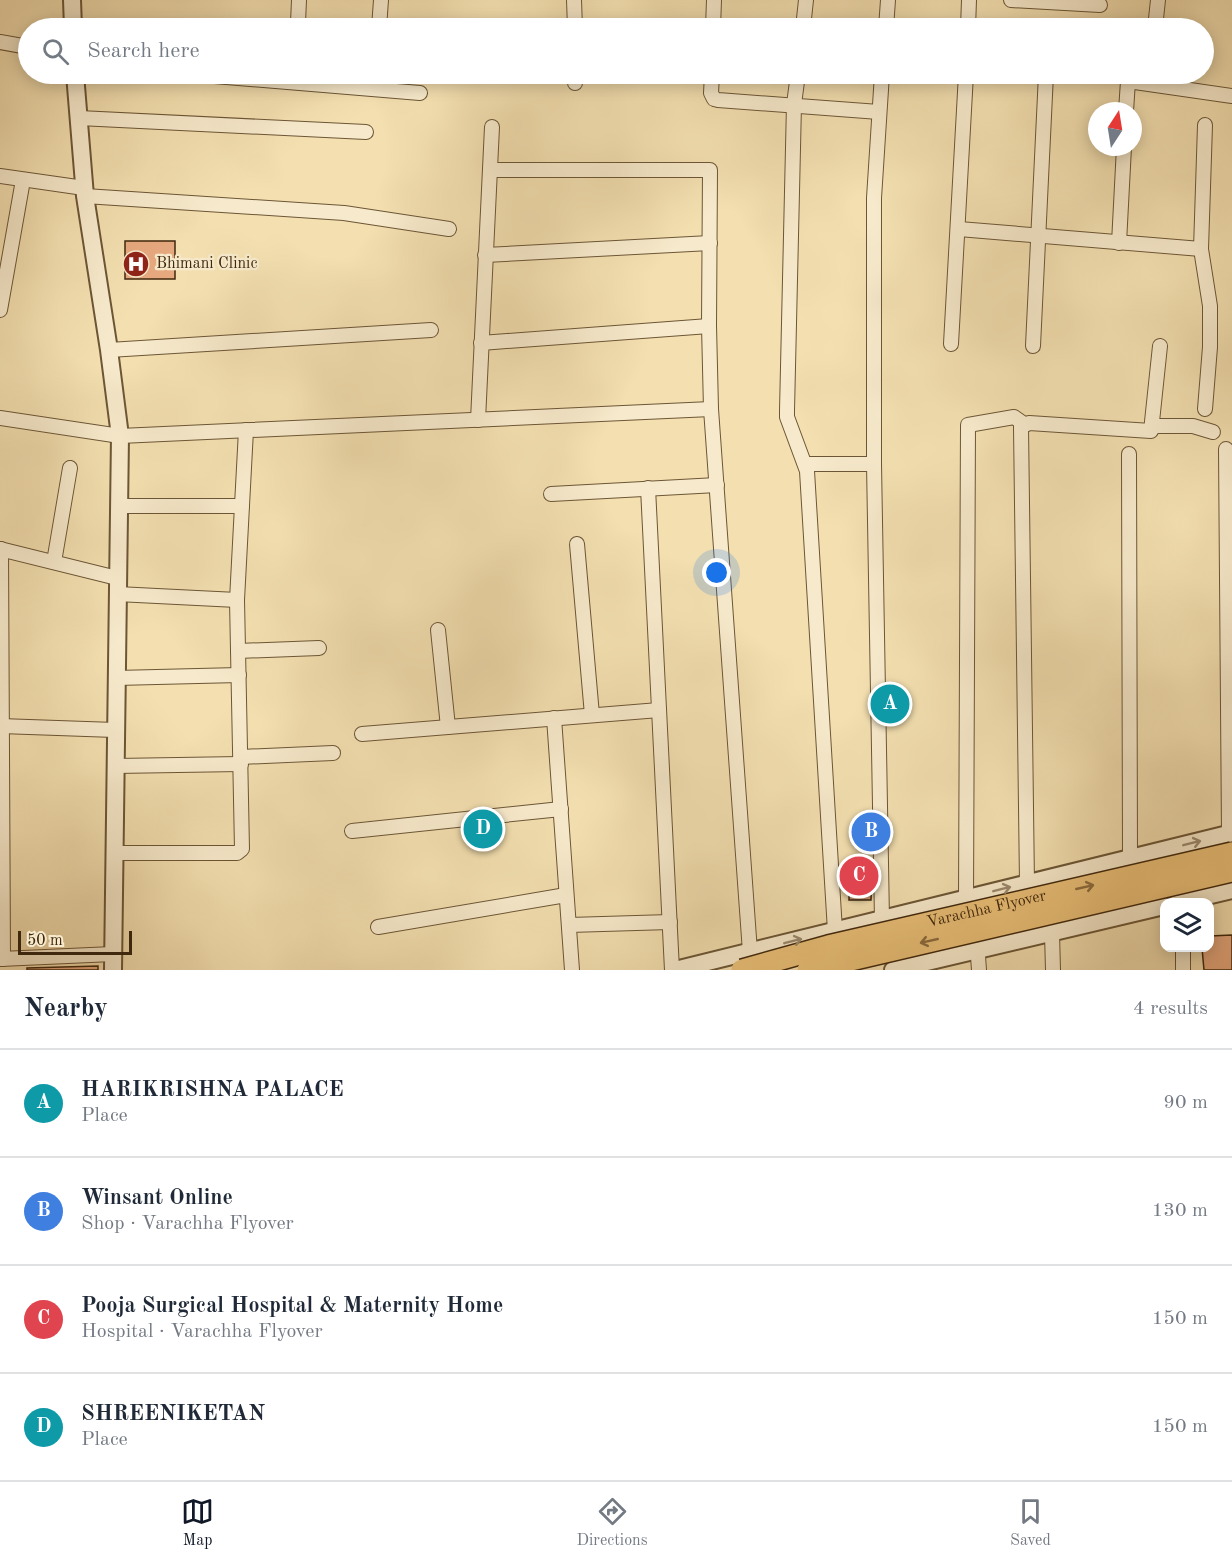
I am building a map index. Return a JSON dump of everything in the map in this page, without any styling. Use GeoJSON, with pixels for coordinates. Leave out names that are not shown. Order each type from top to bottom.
{"type":"FeatureCollection","features":[{"type":"Feature","properties":{"kind":"main road","name":"Varachha Flyover"},"geometry":{"type":"LineString","coordinates":[[746,961],[828,946],[1231,840]]}},
{"type":"Feature","properties":{"kind":"main road","name":"Varachha Flyover"},"geometry":{"type":"LineString","coordinates":[[808,970],[851,958],[1232,871]]}},
{"type":"Feature","properties":{"kind":"street"},"geometry":{"type":"LineString","coordinates":[[72,0],[73,18]]}},
{"type":"Feature","properties":{"kind":"street"},"geometry":{"type":"LineString","coordinates":[[298,18],[299,0]]}},
{"type":"Feature","properties":{"kind":"street"},"geometry":{"type":"LineString","coordinates":[[380,18],[381,0]]}},
{"type":"Feature","properties":{"kind":"street"},"geometry":{"type":"LineString","coordinates":[[574,0],[575,18]]}},
{"type":"Feature","properties":{"kind":"street"},"geometry":{"type":"LineString","coordinates":[[713,18],[714,0]]}},
{"type":"Feature","properties":{"kind":"street"},"geometry":{"type":"LineString","coordinates":[[804,18],[806,0]]}},
{"type":"Feature","properties":{"kind":"street"},"geometry":{"type":"LineString","coordinates":[[887,18],[888,0]]}},
{"type":"Feature","properties":{"kind":"street"},"geometry":{"type":"LineString","coordinates":[[968,18],[969,0]]}},
{"type":"Feature","properties":{"kind":"street"},"geometry":{"type":"LineString","coordinates":[[1011,0],[1100,5]]}},
{"type":"Feature","properties":{"kind":"street"},"geometry":{"type":"LineString","coordinates":[[1156,18],[1158,0]]}},
{"type":"Feature","properties":{"kind":"street"},"geometry":{"type":"LineString","coordinates":[[0,42],[18,45]]}},
{"type":"Feature","properties":{"kind":"street"},"geometry":{"type":"LineString","coordinates":[[76,84],[85,192],[120,436],[120,506],[117,586],[115,730],[113,962],[2,959],[1,549],[54,562],[117,586],[237,600]]}},
{"type":"Feature","properties":{"kind":"street"},"geometry":{"type":"LineString","coordinates":[[311,84],[420,93]]}},
{"type":"Feature","properties":{"kind":"street"},"geometry":{"type":"LineString","coordinates":[[711,84],[711,93],[714,99],[879,112]]}},
{"type":"Feature","properties":{"kind":"street"},"geometry":{"type":"LineString","coordinates":[[797,84],[794,104],[787,411],[806,464],[835,931]]}},
{"type":"Feature","properties":{"kind":"street"},"geometry":{"type":"LineString","coordinates":[[881,84],[874,198],[874,464],[882,920]]}},
{"type":"Feature","properties":{"kind":"street"},"geometry":{"type":"LineString","coordinates":[[951,344],[966,84]]}},
{"type":"Feature","properties":{"kind":"street"},"geometry":{"type":"LineString","coordinates":[[1033,346],[1046,84]]}},
{"type":"Feature","properties":{"kind":"street"},"geometry":{"type":"LineString","coordinates":[[1127,102],[1128,84]]}},
{"type":"Feature","properties":{"kind":"street"},"geometry":{"type":"LineString","coordinates":[[1174,84],[1232,96]]}},
{"type":"Feature","properties":{"kind":"street"},"geometry":{"type":"LineString","coordinates":[[79,118],[366,132]]}},
{"type":"Feature","properties":{"kind":"street"},"geometry":{"type":"LineString","coordinates":[[1205,409],[1210,347],[1210,306],[1201,249],[1206,125]]}},
{"type":"Feature","properties":{"kind":"street"},"geometry":{"type":"LineString","coordinates":[[478,420],[492,127]]}},
{"type":"Feature","properties":{"kind":"street"},"geometry":{"type":"LineString","coordinates":[[1119,243],[1124,156]]}},
{"type":"Feature","properties":{"kind":"street"},"geometry":{"type":"LineString","coordinates":[[489,171],[709,169],[711,172],[709,326],[711,410],[746,961]]}},
{"type":"Feature","properties":{"kind":"street"},"geometry":{"type":"LineString","coordinates":[[0,176],[85,192],[344,213],[449,229]]}},
{"type":"Feature","properties":{"kind":"street"},"geometry":{"type":"LineString","coordinates":[[0,310],[22,180]]}},
{"type":"Feature","properties":{"kind":"street"},"geometry":{"type":"LineString","coordinates":[[959,229],[1201,249]]}},
{"type":"Feature","properties":{"kind":"street"},"geometry":{"type":"LineString","coordinates":[[485,255],[710,243]]}},
{"type":"Feature","properties":{"kind":"street"},"geometry":{"type":"LineString","coordinates":[[482,343],[709,326]]}},
{"type":"Feature","properties":{"kind":"street"},"geometry":{"type":"LineString","coordinates":[[109,350],[431,330]]}},
{"type":"Feature","properties":{"kind":"street"},"geometry":{"type":"LineString","coordinates":[[979,970],[979,951],[966,898],[968,425],[1014,417],[1024,424],[1149,431],[1153,426],[1160,346]]}},
{"type":"Feature","properties":{"kind":"street"},"geometry":{"type":"LineString","coordinates":[[0,418],[120,436],[711,410]]}},
{"type":"Feature","properties":{"kind":"street"},"geometry":{"type":"LineString","coordinates":[[1024,424],[1021,433],[1026,883]]}},
{"type":"Feature","properties":{"kind":"street"},"geometry":{"type":"LineString","coordinates":[[1153,426],[1192,426],[1213,432]]}},
{"type":"Feature","properties":{"kind":"street"},"geometry":{"type":"LineString","coordinates":[[114,853],[237,853],[243,846],[237,600],[246,430]]}},
{"type":"Feature","properties":{"kind":"street"},"geometry":{"type":"LineString","coordinates":[[648,488],[673,970],[746,961],[835,931],[1026,883],[1130,858],[1231,840],[1226,449]]}},
{"type":"Feature","properties":{"kind":"street"},"geometry":{"type":"LineString","coordinates":[[1129,454],[1130,858]]}},
{"type":"Feature","properties":{"kind":"street"},"geometry":{"type":"LineString","coordinates":[[806,464],[874,464]]}},
{"type":"Feature","properties":{"kind":"street"},"geometry":{"type":"LineString","coordinates":[[54,562],[70,468]]}},
{"type":"Feature","properties":{"kind":"street"},"geometry":{"type":"LineString","coordinates":[[551,494],[717,485]]}},
{"type":"Feature","properties":{"kind":"street"},"geometry":{"type":"LineString","coordinates":[[120,506],[242,506]]}},
{"type":"Feature","properties":{"kind":"street"},"geometry":{"type":"LineString","coordinates":[[577,544],[592,715]]}},
{"type":"Feature","properties":{"kind":"street"},"geometry":{"type":"LineString","coordinates":[[438,630],[448,727]]}},
{"type":"Feature","properties":{"kind":"street"},"geometry":{"type":"LineString","coordinates":[[238,651],[319,648]]}},
{"type":"Feature","properties":{"kind":"street"},"geometry":{"type":"LineString","coordinates":[[116,678],[239,675]]}},
{"type":"Feature","properties":{"kind":"street"},"geometry":{"type":"LineString","coordinates":[[363,734],[659,710]]}},
{"type":"Feature","properties":{"kind":"street"},"geometry":{"type":"LineString","coordinates":[[554,718],[572,970]]}},
{"type":"Feature","properties":{"kind":"street"},"geometry":{"type":"LineString","coordinates":[[1,726],[115,730]]}},
{"type":"Feature","properties":{"kind":"street"},"geometry":{"type":"LineString","coordinates":[[115,766],[241,761],[333,753]]}},
{"type":"Feature","properties":{"kind":"street"},"geometry":{"type":"LineString","coordinates":[[352,831],[561,809]]}},
{"type":"Feature","properties":{"kind":"street"},"geometry":{"type":"LineString","coordinates":[[1199,898],[1232,890]]}},
{"type":"Feature","properties":{"kind":"street"},"geometry":{"type":"LineString","coordinates":[[378,927],[567,895]]}},
{"type":"Feature","properties":{"kind":"street"},"geometry":{"type":"LineString","coordinates":[[892,970],[1160,907]]}},
{"type":"Feature","properties":{"kind":"street"},"geometry":{"type":"LineString","coordinates":[[569,925],[670,922]]}},
{"type":"Feature","properties":{"kind":"street"},"geometry":{"type":"LineString","coordinates":[[1052,933],[1053,970]]}},
{"type":"Feature","properties":{"kind":"street"},"geometry":{"type":"LineString","coordinates":[[1183,952],[1183,970]]}},
{"type":"Feature","properties":{"kind":"building"},"geometry":{"type":"Polygon","coordinates":[[[125,241],[175,241],[175,279],[125,279],[125,241]]]}},
{"type":"Feature","properties":{"kind":"building"},"geometry":{"type":"Polygon","coordinates":[[[850,862],[872,863],[871,900],[849,900],[850,862]]]}},
{"type":"Feature","properties":{"kind":"building"},"geometry":{"type":"Polygon","coordinates":[[[1232,935],[1232,970],[1204,970],[1202,952],[1214,952],[1214,936],[1232,935]]]}},
{"type":"Feature","properties":{"kind":"building"},"geometry":{"type":"Polygon","coordinates":[[[98,966],[98,970],[27,970],[27,968],[98,966]]]}},
{"type":"Feature","properties":{"kind":"place","name":"Bhimani Clinic"},"geometry":{"type":"Point","coordinates":[136,264]}},
{"type":"Feature","properties":{"kind":"place","name":"HARIKRISHNA PALACE"},"geometry":{"type":"Point","coordinates":[890,704]}},
{"type":"Feature","properties":{"kind":"place","name":"SHREENIKETAN"},"geometry":{"type":"Point","coordinates":[483,829]}},
{"type":"Feature","properties":{"kind":"place","name":"Winsant Online"},"geometry":{"type":"Point","coordinates":[871,832]}},
{"type":"Feature","properties":{"kind":"place","name":"Pooja Surgical Hospital & Maternity Home"},"geometry":{"type":"Point","coordinates":[859,876]}}]}
